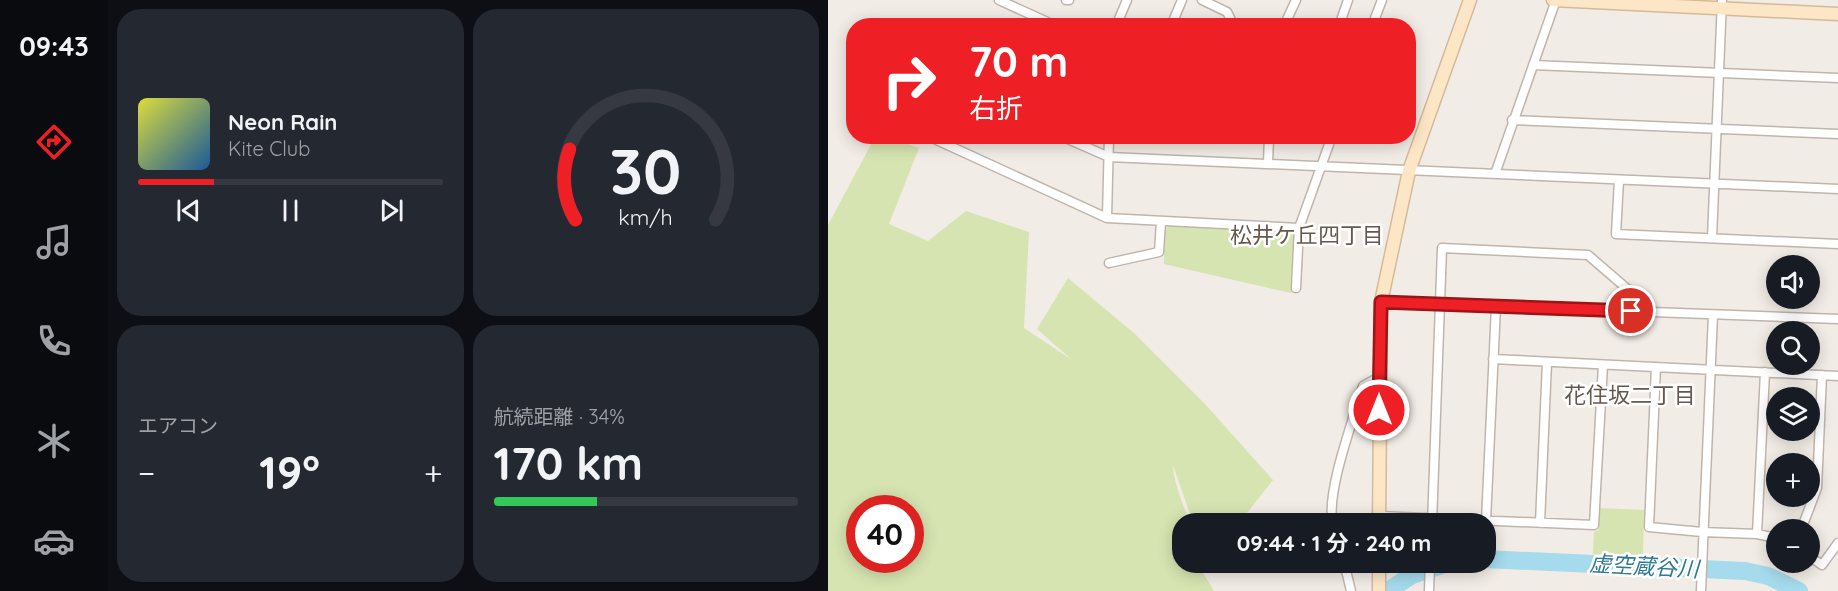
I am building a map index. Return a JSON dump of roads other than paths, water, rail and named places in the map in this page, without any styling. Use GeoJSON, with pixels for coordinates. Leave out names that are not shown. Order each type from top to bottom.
{"type":"FeatureCollection","features":[{"type":"Feature","properties":{"kind":"street"},"geometry":{"type":"LineString","coordinates":[[999,0],[1038,18]]}},
{"type":"Feature","properties":{"kind":"street"},"geometry":{"type":"LineString","coordinates":[[1119,18],[1127,0]]}},
{"type":"Feature","properties":{"kind":"street"},"geometry":{"type":"LineString","coordinates":[[1174,18],[1182,0]]}},
{"type":"Feature","properties":{"kind":"street"},"geometry":{"type":"LineString","coordinates":[[1202,0],[1227,12],[1230,18]]}},
{"type":"Feature","properties":{"kind":"street"},"geometry":{"type":"LineString","coordinates":[[1288,18],[1296,0]]}},
{"type":"Feature","properties":{"kind":"street"},"geometry":{"type":"LineString","coordinates":[[1342,18],[1348,0]]}},
{"type":"Feature","properties":{"kind":"street"},"geometry":{"type":"LineString","coordinates":[[1375,18],[1382,0]]}},
{"type":"Feature","properties":{"kind":"street"},"geometry":{"type":"LineString","coordinates":[[1379,513],[1381,302],[1409,171],[1470,0]]}},
{"type":"Feature","properties":{"kind":"street"},"geometry":{"type":"LineString","coordinates":[[1495,174],[1555,0],[1722,4],[1838,14]]}},
{"type":"Feature","properties":{"kind":"street"},"geometry":{"type":"LineString","coordinates":[[1712,238],[1722,4]]}},
{"type":"Feature","properties":{"kind":"street"},"geometry":{"type":"LineString","coordinates":[[1533,65],[1838,78]]}},
{"type":"Feature","properties":{"kind":"street"},"geometry":{"type":"LineString","coordinates":[[1512,120],[1838,134]]}},
{"type":"Feature","properties":{"kind":"street"},"geometry":{"type":"LineString","coordinates":[[945,144],[1107,218],[1299,228]]}},
{"type":"Feature","properties":{"kind":"street"},"geometry":{"type":"LineString","coordinates":[[1078,144],[1109,158],[1838,189]]}},
{"type":"Feature","properties":{"kind":"street"},"geometry":{"type":"LineString","coordinates":[[1107,218],[1109,144]]}},
{"type":"Feature","properties":{"kind":"street"},"geometry":{"type":"LineString","coordinates":[[1268,164],[1269,144]]}},
{"type":"Feature","properties":{"kind":"street"},"geometry":{"type":"LineString","coordinates":[[1296,288],[1299,228],[1329,144]]}},
{"type":"Feature","properties":{"kind":"street"},"geometry":{"type":"LineString","coordinates":[[1619,180],[1616,234],[1838,243]]}},
{"type":"Feature","properties":{"kind":"street"},"geometry":{"type":"LineString","coordinates":[[1109,263],[1159,252],[1161,221]]}},
{"type":"Feature","properties":{"kind":"street"},"geometry":{"type":"LineString","coordinates":[[1432,513],[1442,248],[1588,255],[1654,312]]}},
{"type":"Feature","properties":{"kind":"street"},"geometry":{"type":"LineString","coordinates":[[1381,302],[1838,319]]}},
{"type":"Feature","properties":{"kind":"street"},"geometry":{"type":"LineString","coordinates":[[1486,513],[1496,306]]}},
{"type":"Feature","properties":{"kind":"street"},"geometry":{"type":"LineString","coordinates":[[1701,591],[1713,315]]}},
{"type":"Feature","properties":{"kind":"street"},"geometry":{"type":"LineString","coordinates":[[1493,359],[1838,376]]}},
{"type":"Feature","properties":{"kind":"street"},"geometry":{"type":"LineString","coordinates":[[1540,523],[1547,362]]}},
{"type":"Feature","properties":{"kind":"street"},"geometry":{"type":"LineString","coordinates":[[1496,521],[1594,525],[1603,365]]}},
{"type":"Feature","properties":{"kind":"street"},"geometry":{"type":"LineString","coordinates":[[1656,367],[1649,527],[1702,536],[1757,534],[1766,536]]}},
{"type":"Feature","properties":{"kind":"street"},"geometry":{"type":"LineString","coordinates":[[1757,534],[1765,372]]}},
{"type":"Feature","properties":{"kind":"street"},"geometry":{"type":"LineString","coordinates":[[1805,519],[1817,488],[1822,375]]}},
{"type":"Feature","properties":{"kind":"street"},"geometry":{"type":"LineString","coordinates":[[1333,513],[1335,480],[1363,386],[1379,377]]}},
{"type":"Feature","properties":{"kind":"street"},"geometry":{"type":"LineString","coordinates":[[1820,564],[1822,565],[1838,543]]}},
{"type":"Feature","properties":{"kind":"street"},"geometry":{"type":"LineString","coordinates":[[1347,573],[1351,591]]}},
{"type":"Feature","properties":{"kind":"street"},"geometry":{"type":"LineString","coordinates":[[1378,591],[1379,573]]}},
{"type":"Feature","properties":{"kind":"street"},"geometry":{"type":"LineString","coordinates":[[1429,591],[1430,573]]}},
{"type":"Feature","properties":{"kind":"waterway","name":"虚空蔵谷川"},"geometry":{"type":"LineString","coordinates":[[1496,560],[1745,571],[1768,576],[1799,591]]}},
{"type":"Feature","properties":{"kind":"waterway","name":"虚空蔵谷川"},"geometry":{"type":"LineString","coordinates":[[1388,591],[1418,573]]}},
{"type":"Feature","properties":{"kind":"district","name":"松井ケ丘四丁目"},"geometry":{"type":"Point","coordinates":[1307,235]}},
{"type":"Feature","properties":{"kind":"district","name":"花住坂二丁目"},"geometry":{"type":"Point","coordinates":[1630,395]}}]}
